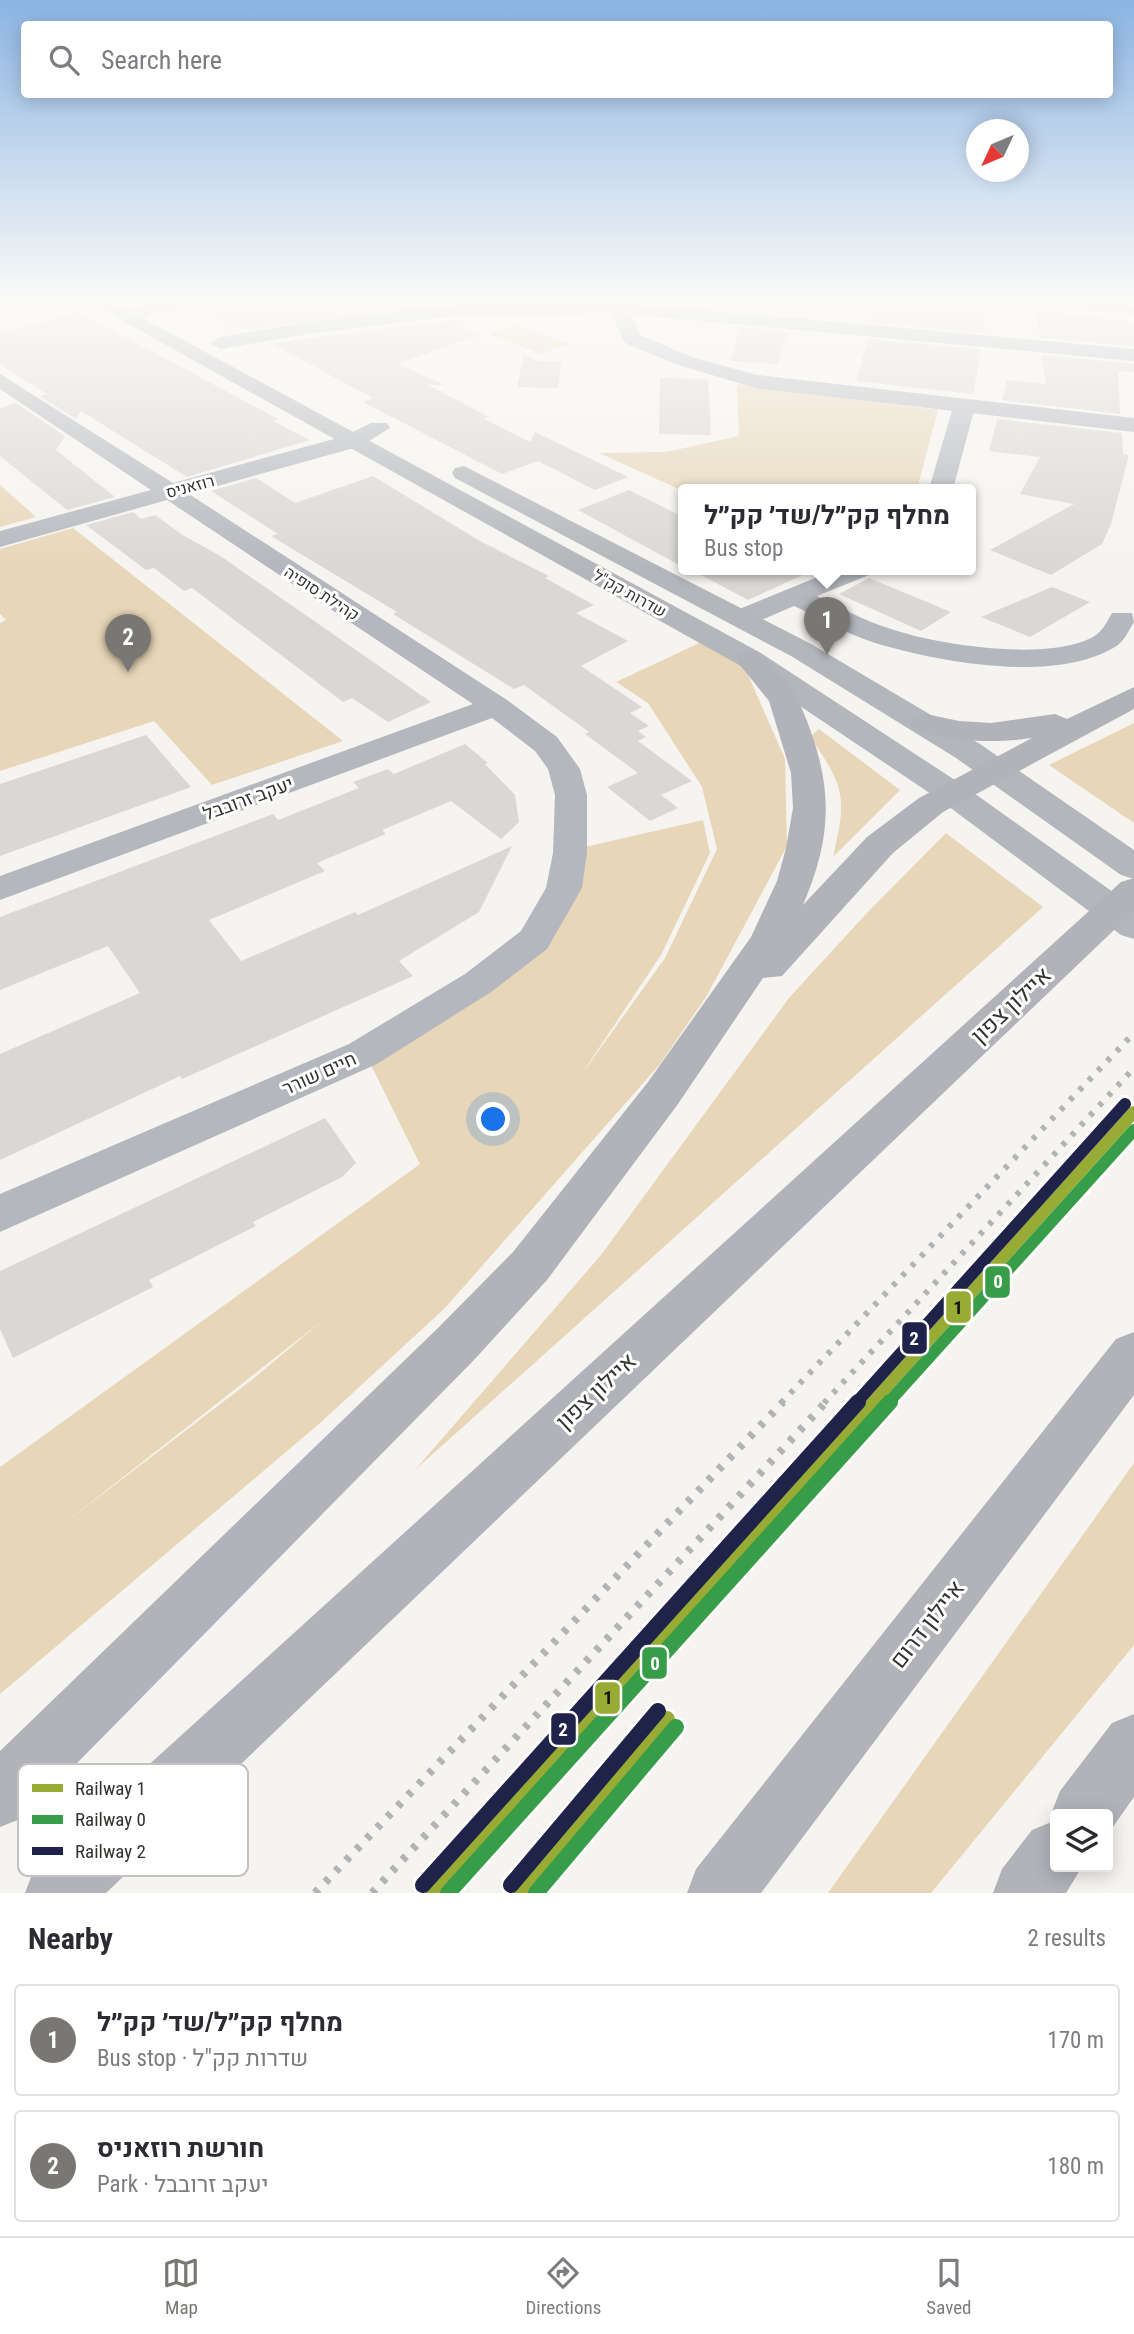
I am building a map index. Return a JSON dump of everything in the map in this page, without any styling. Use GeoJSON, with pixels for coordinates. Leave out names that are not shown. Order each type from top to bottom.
{"type":"FeatureCollection","features":[{"type":"Feature","properties":{"kind":"highway"},"geometry":{"type":"LineString","coordinates":[[31,1764],[408,1392],[530,1266],[706,1032],[768,941],[794,881],[804,848],[810,808],[808,773],[792,716],[774,684],[750,659]]}},
{"type":"Feature","properties":{"kind":"highway"},"geometry":{"type":"LineString","coordinates":[[706,1032],[880,845],[952,793],[1134,696]]}},
{"type":"Feature","properties":{"kind":"highway"},"geometry":{"type":"LineString","coordinates":[[926,724],[963,733],[998,734],[1098,715]]}},
{"type":"Feature","properties":{"kind":"highway","name":"איילון צפון"},"geometry":{"type":"LineString","coordinates":[[196,1764],[1134,890]]}},
{"type":"Feature","properties":{"kind":"highway","name":"איילון דרום"},"geometry":{"type":"LineString","coordinates":[[720,1893],[1134,1355]]}},
{"type":"Feature","properties":{"kind":"highway"},"geometry":{"type":"LineString","coordinates":[[1087,1809],[1134,1745]]}},
{"type":"Feature","properties":{"kind":"highway"},"geometry":{"type":"LineString","coordinates":[[0,1795],[18,1777]]}},
{"type":"Feature","properties":{"kind":"highway"},"geometry":{"type":"LineString","coordinates":[[1026,1893],[1050,1860]]}},
{"type":"Feature","properties":{"kind":"highway","name":"איילון צפון"},"geometry":{"type":"LineString","coordinates":[[58,1893],[76,1876]]}},
{"type":"Feature","properties":{"kind":"main road","name":"שדרות קק\"ל"},"geometry":{"type":"LineString","coordinates":[[288,391],[750,659],[952,793],[1134,926]]}},
{"type":"Feature","properties":{"kind":"main road","name":"שדרות קק\"ל"},"geometry":{"type":"LineString","coordinates":[[379,428],[741,618],[926,724],[1134,867]]}},
{"type":"Feature","properties":{"kind":"street","name":"קהילת סופיה"},"geometry":{"type":"LineString","coordinates":[[17,391],[496,706],[546,744],[564,769],[571,795],[570,853]]}},
{"type":"Feature","properties":{"kind":"street"},"geometry":{"type":"LineString","coordinates":[[839,391],[1134,425]]}},
{"type":"Feature","properties":{"kind":"street"},"geometry":{"type":"LineString","coordinates":[[942,484],[964,407]]}},
{"type":"Feature","properties":{"kind":"street","name":"רוזאניס"},"geometry":{"type":"LineString","coordinates":[[0,539],[167,492],[354,428],[379,428]]}},
{"type":"Feature","properties":{"kind":"street"},"geometry":{"type":"LineString","coordinates":[[741,618],[845,575]]}},
{"type":"Feature","properties":{"kind":"street"},"geometry":{"type":"LineString","coordinates":[[794,596],[881,635],[929,648],[1003,658],[1072,653],[1108,640],[1122,619]]}},
{"type":"Feature","properties":{"kind":"street","name":"יעקב זרובבל"},"geometry":{"type":"LineString","coordinates":[[0,889],[496,706]]}},
{"type":"Feature","properties":{"kind":"street","name":"חיים שורר"},"geometry":{"type":"LineString","coordinates":[[0,1214],[363,1054],[478,983],[534,940],[564,888],[570,853]]}},
{"type":"Feature","properties":{"kind":"shaded area"},"geometry":{"type":"Polygon","coordinates":[[[737,391],[794,391],[938,410],[918,484],[678,484],[678,489],[599,453],[666,452],[739,436],[737,391]]]}},
{"type":"Feature","properties":{"kind":"shaded area"},"geometry":{"type":"Polygon","coordinates":[[[0,485],[36,517],[0,527],[0,485]]]}},
{"type":"Feature","properties":{"kind":"shaded area"},"geometry":{"type":"Polygon","coordinates":[[[73,528],[343,741],[212,785],[154,721],[0,771],[0,623],[6,620],[0,614],[0,549],[73,528]]]}},
{"type":"Feature","properties":{"kind":"shaded area"},"geometry":{"type":"Polygon","coordinates":[[[710,638],[742,661],[785,759],[787,846],[706,997],[660,1064],[445,1308],[319,1424],[0,1694],[0,1467],[420,1164],[368,1059],[498,976],[585,847],[703,820],[710,853],[661,955],[579,1078],[665,958],[717,849],[702,787],[648,703],[616,682],[710,638]],[[323,1320],[61,1526],[253,1379],[323,1320]]]}},
{"type":"Feature","properties":{"kind":"shaded area"},"geometry":{"type":"Polygon","coordinates":[[[1134,723],[1134,823],[1049,765],[1134,723]]]}},
{"type":"Feature","properties":{"kind":"shaded area"},"geometry":{"type":"Polygon","coordinates":[[[819,729],[900,790],[833,857],[840,820],[840,793],[830,768],[810,737],[819,729]]]}},
{"type":"Feature","properties":{"kind":"shaded area"},"geometry":{"type":"Polygon","coordinates":[[[946,833],[1043,907],[415,1470],[601,1255],[789,998],[865,915],[946,833]]]}},
{"type":"Feature","properties":{"kind":"shaded area"},"geometry":{"type":"Polygon","coordinates":[[[1134,1463],[1134,1645],[931,1893],[828,1893],[1134,1463]]]}},
{"type":"Feature","properties":{"kind":"building"},"geometry":{"type":"Polygon","coordinates":[[[43,391],[227,391],[278,419],[273,421],[310,440],[187,477],[81,411],[76,419],[40,396],[47,394],[43,391]]]}},
{"type":"Feature","properties":{"kind":"building"},"geometry":{"type":"Polygon","coordinates":[[[361,391],[440,391],[489,417],[483,418],[530,442],[535,432],[628,477],[595,490],[538,461],[502,474],[363,402],[373,398],[361,391]]]}},
{"type":"Feature","properties":{"kind":"building"},"geometry":{"type":"Polygon","coordinates":[[[660,391],[709,391],[711,435],[659,434],[660,391]]]}},
{"type":"Feature","properties":{"kind":"building"},"geometry":{"type":"Polygon","coordinates":[[[949,391],[973,391],[973,394],[949,391]]]}},
{"type":"Feature","properties":{"kind":"building"},"geometry":{"type":"Polygon","coordinates":[[[1004,391],[1119,391],[1120,414],[1002,400],[1004,391]]]}},
{"type":"Feature","properties":{"kind":"building"},"geometry":{"type":"Polygon","coordinates":[[[16,403],[65,436],[56,450],[115,497],[67,510],[0,456],[0,408],[16,403]]]}},
{"type":"Feature","properties":{"kind":"building"},"geometry":{"type":"Polygon","coordinates":[[[997,419],[1122,433],[1123,454],[1129,455],[1111,524],[1102,544],[1051,575],[990,550],[1074,504],[1020,494],[1040,457],[989,451],[997,419]]]}},
{"type":"Feature","properties":{"kind":"building"},"geometry":{"type":"Polygon","coordinates":[[[373,476],[480,541],[549,576],[545,578],[594,605],[576,613],[628,641],[581,666],[642,707],[630,713],[649,726],[638,731],[646,737],[638,741],[692,781],[661,795],[678,808],[650,821],[607,787],[638,773],[585,734],[589,732],[524,685],[514,689],[393,614],[397,612],[271,536],[278,534],[211,491],[256,478],[295,503],[373,476]]]}},
{"type":"Feature","properties":{"kind":"building"},"geometry":{"type":"Polygon","coordinates":[[[629,490],[678,514],[678,564],[578,510],[629,490]]]}},
{"type":"Feature","properties":{"kind":"building"},"geometry":{"type":"Polygon","coordinates":[[[133,512],[141,519],[155,515],[184,536],[219,555],[431,702],[388,722],[352,698],[343,702],[192,588],[184,591],[154,568],[146,570],[86,525],[133,512]]]}},
{"type":"Feature","properties":{"kind":"building"},"geometry":{"type":"Polygon","coordinates":[[[701,575],[803,575],[748,600],[701,575]]]}},
{"type":"Feature","properties":{"kind":"building"},"geometry":{"type":"Polygon","coordinates":[[[869,578],[951,612],[921,631],[839,594],[869,578]]]}},
{"type":"Feature","properties":{"kind":"building"},"geometry":{"type":"Polygon","coordinates":[[[1052,587],[1090,602],[1030,637],[981,617],[1052,587]]]}},
{"type":"Feature","properties":{"kind":"building"},"geometry":{"type":"Polygon","coordinates":[[[146,735],[191,787],[0,856],[0,784],[146,735]]]}},
{"type":"Feature","properties":{"kind":"building"},"geometry":{"type":"Polygon","coordinates":[[[465,744],[488,763],[485,764],[515,795],[519,822],[501,839],[451,801],[382,830],[386,834],[317,863],[325,871],[209,920],[241,961],[355,912],[358,915],[512,846],[479,912],[399,961],[413,976],[182,1079],[180,1076],[0,1160],[0,1054],[140,993],[108,946],[0,990],[0,917],[273,814],[278,820],[359,788],[353,782],[388,769],[394,774],[465,744]]]}},
{"type":"Feature","properties":{"kind":"building"},"geometry":{"type":"Polygon","coordinates":[[[325,1118],[356,1163],[342,1177],[253,1222],[256,1226],[149,1280],[153,1287],[13,1358],[0,1329],[0,1271],[325,1118]]]}},
{"type":"Feature","properties":{"kind":"railway"},"geometry":{"type":"LineString","coordinates":[[781,1403],[1134,1033]]}},
{"type":"Feature","properties":{"kind":"railway"},"geometry":{"type":"LineString","coordinates":[[824,1403],[1134,1068]]}},
{"type":"Feature","properties":{"kind":"railway"},"geometry":{"type":"LineString","coordinates":[[315,1893],[783,1402]]}},
{"type":"Feature","properties":{"kind":"railway"},"geometry":{"type":"LineString","coordinates":[[372,1893],[826,1402]]}},
{"type":"Feature","properties":{"kind":"rail line","name":"2"},"geometry":{"type":"LineString","coordinates":[[423,1885],[1125,1104]]}},
{"type":"Feature","properties":{"kind":"rail line","name":"1"},"geometry":{"type":"LineString","coordinates":[[432,1893],[1134,1112]]}},
{"type":"Feature","properties":{"kind":"rail line","name":"0"},"geometry":{"type":"LineString","coordinates":[[448,1893],[1134,1130]]}},
{"type":"Feature","properties":{"kind":"rail line","name":"2"},"geometry":{"type":"LineString","coordinates":[[511,1885],[658,1711]]}},
{"type":"Feature","properties":{"kind":"rail line","name":"1"},"geometry":{"type":"LineString","coordinates":[[520,1893],[667,1719]]}},
{"type":"Feature","properties":{"kind":"rail line","name":"0"},"geometry":{"type":"LineString","coordinates":[[536,1893],[676,1727]]}},
{"type":"Feature","properties":{"kind":"place","name":"מחלף קק״ל/שד׳ קק״ל"},"geometry":{"type":"Point","coordinates":[827,655]}},
{"type":"Feature","properties":{"kind":"place","name":"חורשת רוזאניס"},"geometry":{"type":"Point","coordinates":[128,672]}}]}
